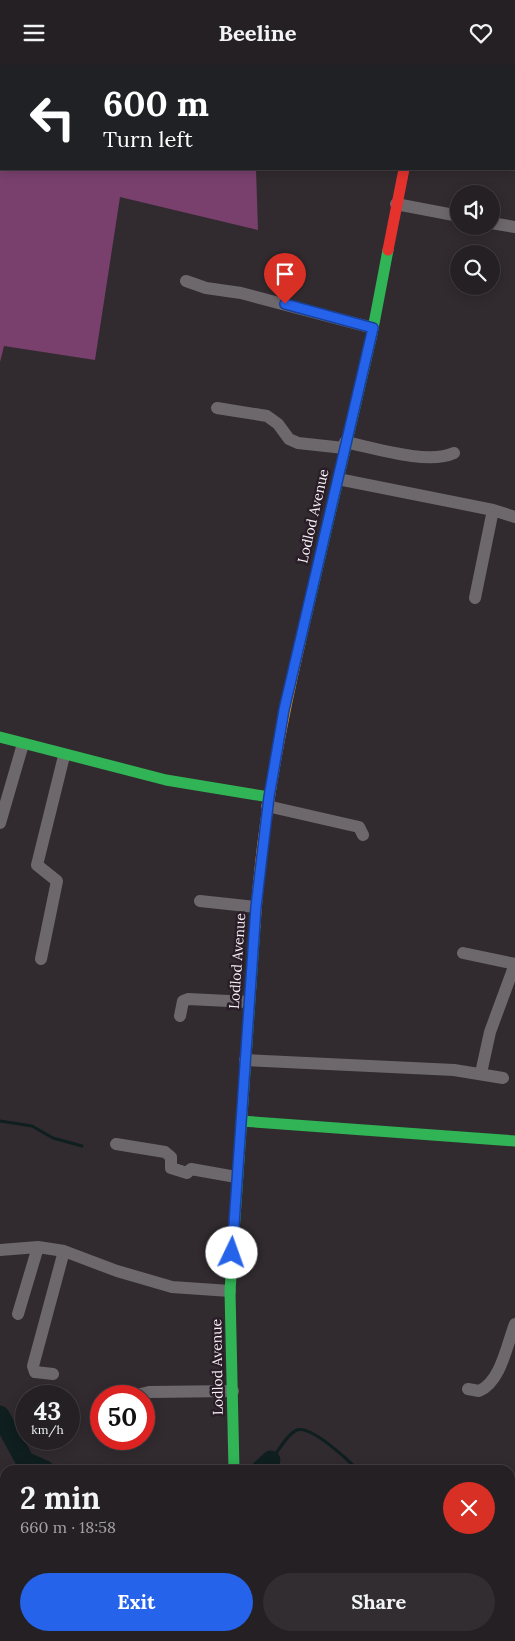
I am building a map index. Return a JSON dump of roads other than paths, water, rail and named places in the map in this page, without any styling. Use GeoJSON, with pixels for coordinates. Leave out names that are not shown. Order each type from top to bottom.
{"type":"FeatureCollection","features":[{"type":"Feature","properties":{"kind":"main road","name":"Lodlod Avenue"},"geometry":{"type":"LineString","coordinates":[[234,1465],[230,1291],[236,1177],[256,907],[268,802],[284,710],[373,328],[404,170]]}},
{"type":"Feature","properties":{"kind":"main road"},"geometry":{"type":"LineString","coordinates":[[0,737],[152,779],[268,802]]}},
{"type":"Feature","properties":{"kind":"main road"},"geometry":{"type":"LineString","coordinates":[[241,1121],[515,1141]]}},
{"type":"Feature","properties":{"kind":"street"},"geometry":{"type":"LineString","coordinates":[[396,204],[450,214]]}},
{"type":"Feature","properties":{"kind":"street"},"geometry":{"type":"LineString","coordinates":[[500,224],[515,227]]}},
{"type":"Feature","properties":{"kind":"street"},"geometry":{"type":"LineString","coordinates":[[186,281],[206,288],[241,293],[373,328]]}},
{"type":"Feature","properties":{"kind":"street"},"geometry":{"type":"LineString","coordinates":[[217,408],[267,416],[278,424],[289,439],[298,443],[345,445],[411,455],[440,457],[454,453]]}},
{"type":"Feature","properties":{"kind":"street"},"geometry":{"type":"LineString","coordinates":[[337,482],[501,515],[475,598]]}},
{"type":"Feature","properties":{"kind":"street"},"geometry":{"type":"LineString","coordinates":[[0,823],[24,744]]}},
{"type":"Feature","properties":{"kind":"street"},"geometry":{"type":"LineString","coordinates":[[41,959],[57,881],[37,865],[64,756]]}},
{"type":"Feature","properties":{"kind":"street"},"geometry":{"type":"LineString","coordinates":[[268,802],[359,827],[363,835]]}},
{"type":"Feature","properties":{"kind":"street"},"geometry":{"type":"LineString","coordinates":[[200,901],[256,907]]}},
{"type":"Feature","properties":{"kind":"street"},"geometry":{"type":"LineString","coordinates":[[463,953],[515,964],[490,1032],[481,1073]]}},
{"type":"Feature","properties":{"kind":"street"},"geometry":{"type":"LineString","coordinates":[[180,1016],[182,1001],[188,999],[249,1001]]}},
{"type":"Feature","properties":{"kind":"street"},"geometry":{"type":"LineString","coordinates":[[245,1060],[481,1073],[503,1078]]}},
{"type":"Feature","properties":{"kind":"street"},"geometry":{"type":"LineString","coordinates":[[116,1144],[165,1152],[171,1157],[171,1168],[174,1170],[187,1173],[191,1169],[236,1177]]}},
{"type":"Feature","properties":{"kind":"street"},"geometry":{"type":"LineString","coordinates":[[0,1250],[38,1247],[64,1251],[118,1271],[172,1287],[230,1291]]}},
{"type":"Feature","properties":{"kind":"street"},"geometry":{"type":"LineString","coordinates":[[18,1315],[38,1247]]}},
{"type":"Feature","properties":{"kind":"street"},"geometry":{"type":"LineString","coordinates":[[53,1375],[35,1372],[33,1366],[64,1251]]}},
{"type":"Feature","properties":{"kind":"street"},"geometry":{"type":"LineString","coordinates":[[468,1389],[479,1391],[490,1384],[496,1374],[515,1324]]}},
{"type":"Feature","properties":{"kind":"street"},"geometry":{"type":"LineString","coordinates":[[155,1392],[232,1391]]}},
{"type":"Feature","properties":{"kind":"waterway"},"geometry":{"type":"LineString","coordinates":[[0,1121],[32,1126],[53,1138],[82,1146]]}},
{"type":"Feature","properties":{"kind":"waterway"},"geometry":{"type":"LineString","coordinates":[[0,1415],[25,1461],[34,1465]]}},
{"type":"Feature","properties":{"kind":"waterway"},"geometry":{"type":"LineString","coordinates":[[271,1460],[293,1432],[303,1430],[329,1444],[353,1465]]}},
{"type":"Feature","properties":{"kind":"waterway"},"geometry":{"type":"LineString","coordinates":[[266,1465],[271,1460]]}}]}
